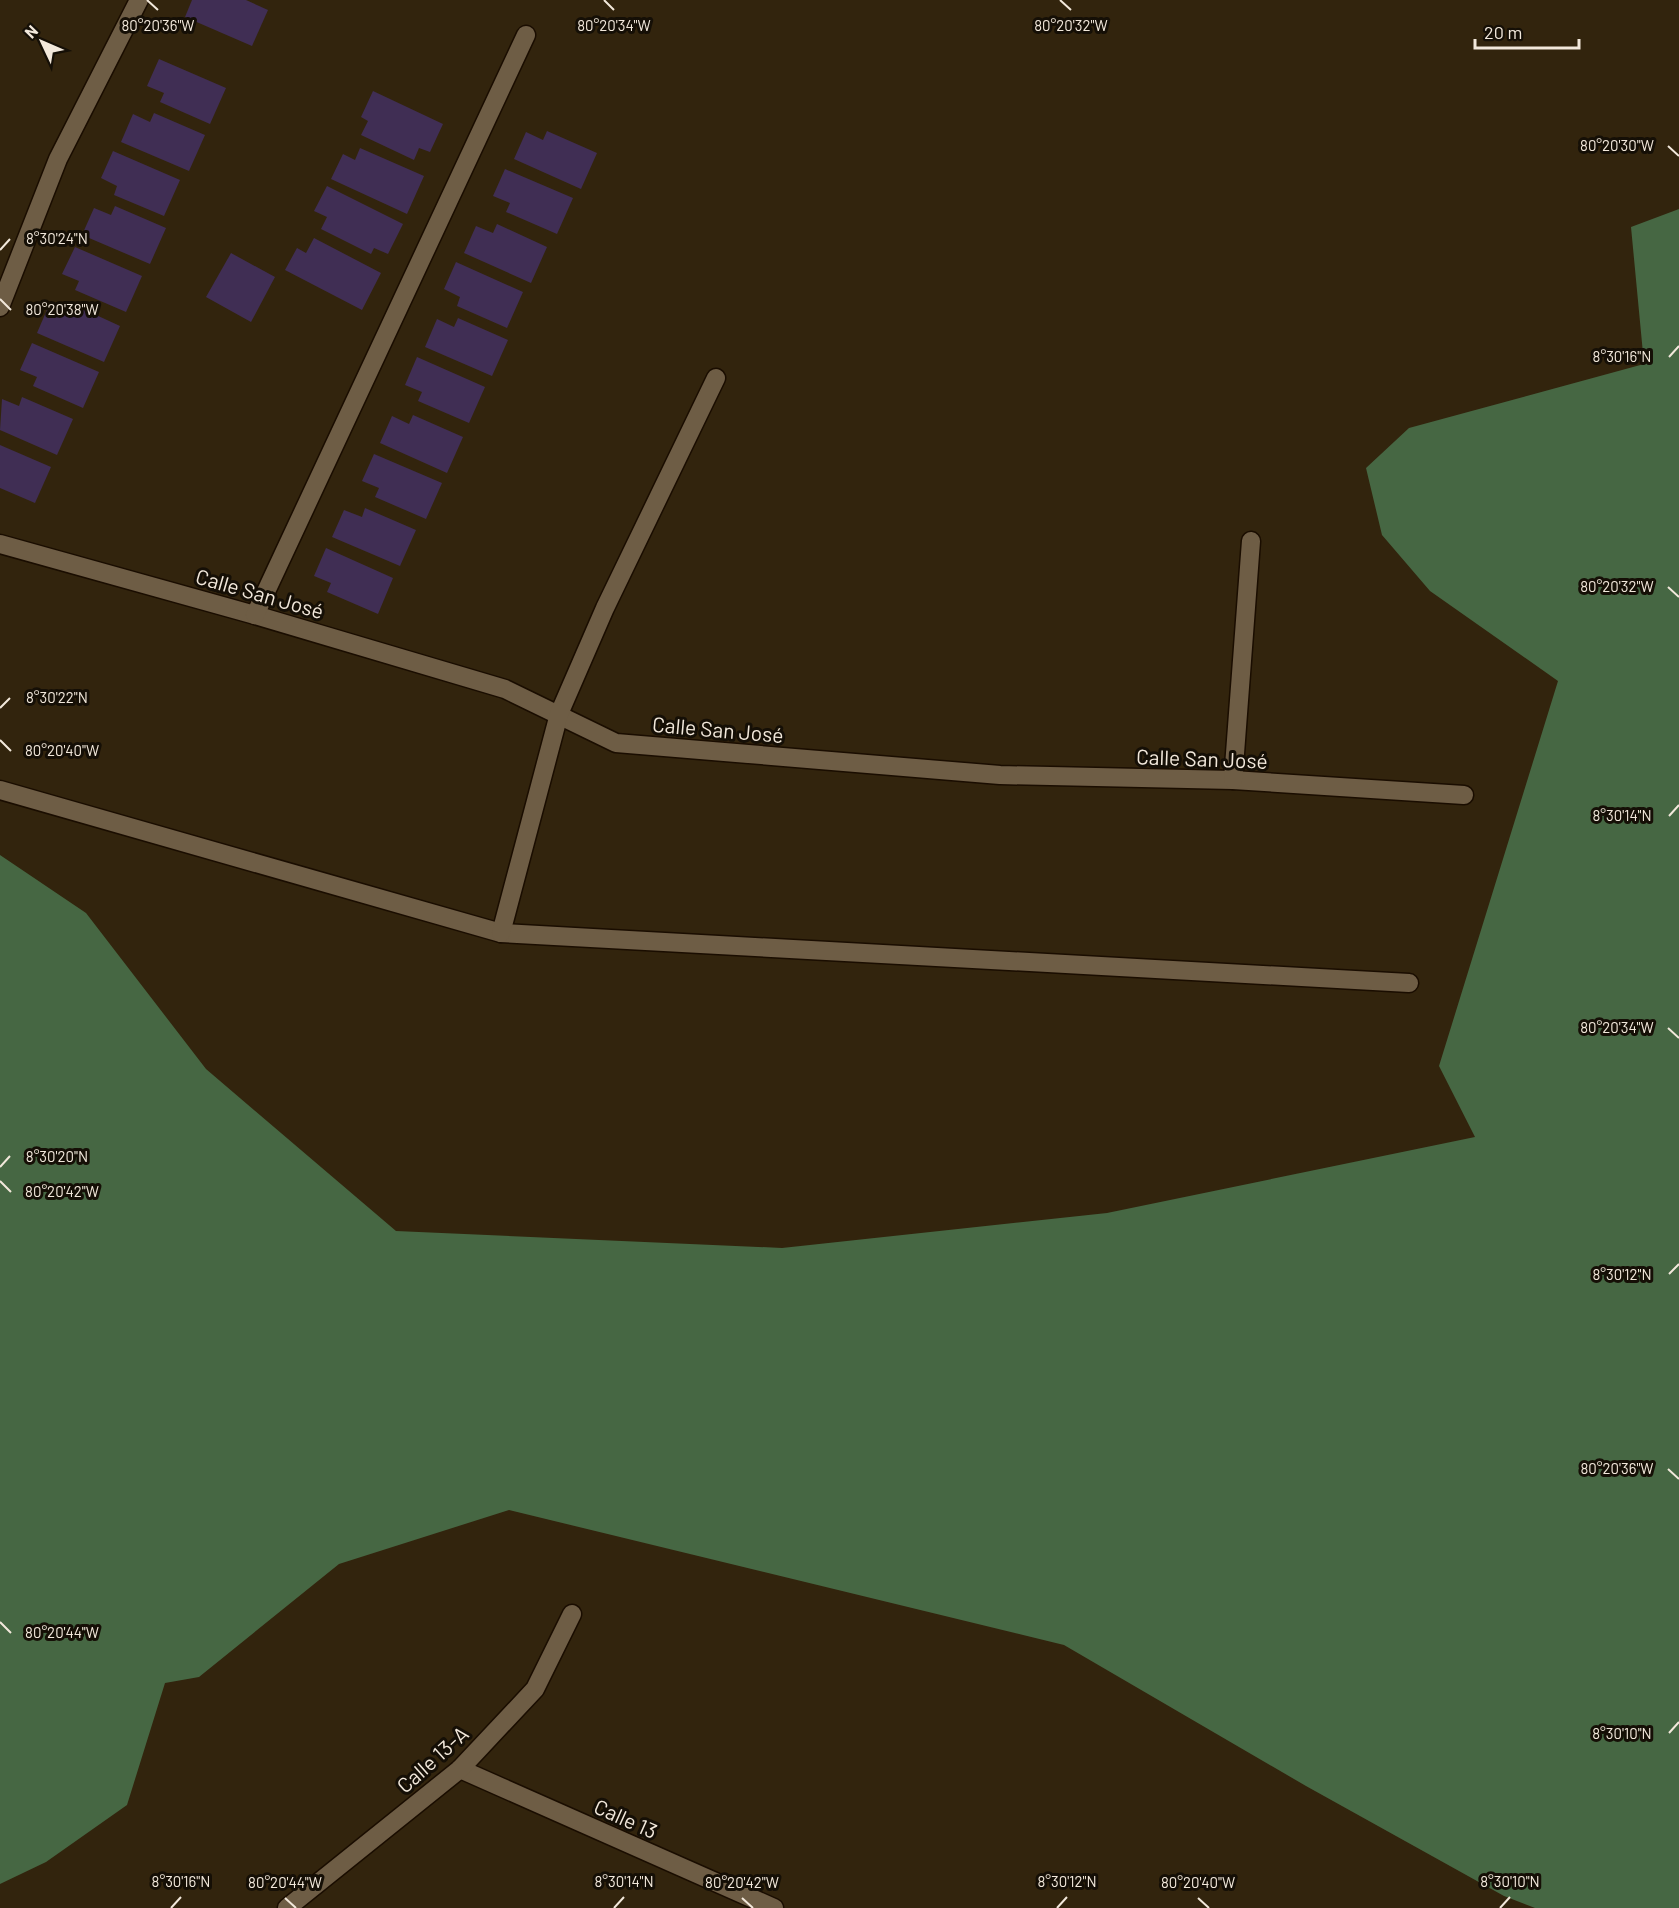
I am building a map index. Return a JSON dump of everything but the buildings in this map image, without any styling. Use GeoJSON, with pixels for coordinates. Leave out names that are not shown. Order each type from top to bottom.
{"type":"FeatureCollection","features":[{"type":"Feature","properties":{"kind":"street"},"geometry":{"type":"LineString","coordinates":[[0,307],[58,159],[139,0]]}},
{"type":"Feature","properties":{"kind":"street"},"geometry":{"type":"LineString","coordinates":[[255,615],[526,35]]}},
{"type":"Feature","properties":{"kind":"street"},"geometry":{"type":"LineString","coordinates":[[501,933],[559,714],[605,608],[716,378]]}},
{"type":"Feature","properties":{"kind":"street"},"geometry":{"type":"LineString","coordinates":[[1233,780],[1251,541]]}},
{"type":"Feature","properties":{"kind":"street","name":"Calle San José"},"geometry":{"type":"LineString","coordinates":[[0,544],[255,615],[505,689],[616,743],[1000,775],[1233,780],[1464,795]]}},
{"type":"Feature","properties":{"kind":"street"},"geometry":{"type":"LineString","coordinates":[[0,790],[501,933],[1409,983]]}},
{"type":"Feature","properties":{"kind":"street","name":"Calle 13-A"},"geometry":{"type":"LineString","coordinates":[[287,1908],[460,1769],[535,1689],[572,1614]]}},
{"type":"Feature","properties":{"kind":"street","name":"Calle 13"},"geometry":{"type":"LineString","coordinates":[[460,1769],[774,1908]]}},
{"type":"Feature","properties":{"kind":"green space"},"geometry":{"type":"Polygon","coordinates":[[[1679,209],[1679,1908],[1535,1908],[1504,1896],[1306,1786],[1064,1645],[509,1510],[339,1564],[199,1677],[165,1683],[127,1805],[46,1862],[0,1884],[0,855],[86,913],[206,1069],[396,1231],[782,1248],[1107,1213],[1475,1137],[1439,1066],[1558,681],[1430,591],[1382,535],[1366,468],[1409,428],[1644,364],[1631,227],[1679,209]]]}}]}
